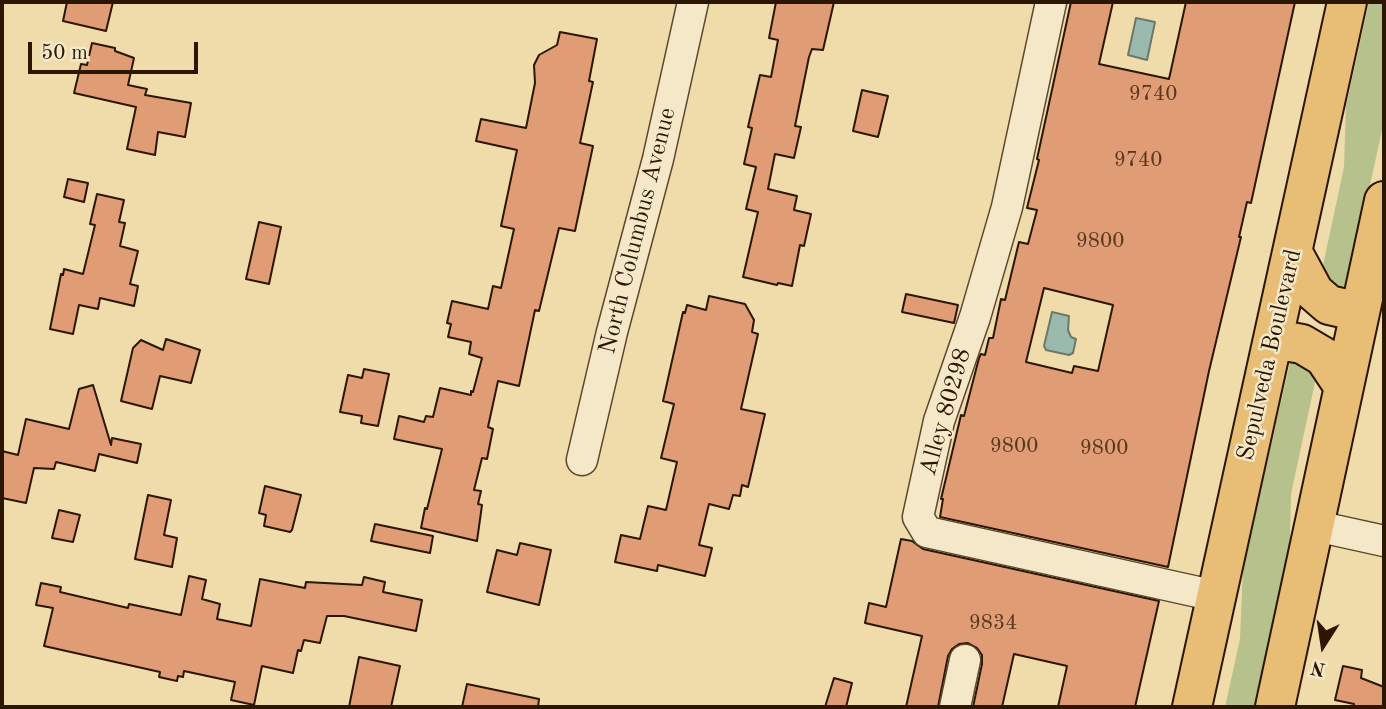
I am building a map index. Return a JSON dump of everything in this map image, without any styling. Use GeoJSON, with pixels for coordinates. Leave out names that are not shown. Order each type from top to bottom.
{"type":"FeatureCollection","features":[{"type":"Feature","properties":{"kind":"main road","name":"Sepulveda Boulevard"},"geometry":{"type":"LineString","coordinates":[[1192,707],[1347,2]]}},
{"type":"Feature","properties":{"kind":"main road"},"geometry":{"type":"LineString","coordinates":[[1275,707],[1384,201]]}},
{"type":"Feature","properties":{"kind":"main road"},"geometry":{"type":"LineString","coordinates":[[1293,253],[1314,292],[1329,305],[1360,312]]}},
{"type":"Feature","properties":{"kind":"main road"},"geometry":{"type":"LineString","coordinates":[[1274,339],[1302,344],[1324,357],[1345,387]]}},
{"type":"Feature","properties":{"kind":"street","name":"North Columbus Avenue"},"geometry":{"type":"LineString","coordinates":[[582,460],[612,332],[658,159],[693,2]]}},
{"type":"Feature","properties":{"kind":"street","name":"Alley 80298"},"geometry":{"type":"LineString","coordinates":[[1051,2],[1007,206],[975,317],[939,421],[918,517],[927,532],[1216,596]]}},
{"type":"Feature","properties":{"kind":"street"},"geometry":{"type":"LineString","coordinates":[[1315,526],[1384,541]]}},
{"type":"Feature","properties":{"kind":"street"},"geometry":{"type":"LineString","coordinates":[[955,707],[965,660]]}},
{"type":"Feature","properties":{"kind":"green space"},"geometry":{"type":"Polygon","coordinates":[[[1369,2],[1384,2],[1384,121],[1347,290],[1319,284],[1344,167],[1346,106],[1369,2]]]}},
{"type":"Feature","properties":{"kind":"green space"},"geometry":{"type":"Polygon","coordinates":[[[1291,358],[1317,373],[1291,494],[1287,563],[1255,707],[1225,707],[1240,639],[1243,568],[1291,358]]]}},
{"type":"Feature","properties":{"kind":"shaded area"},"geometry":{"type":"Polygon","coordinates":[[[1136,18],[1155,22],[1147,60],[1128,55],[1136,18]]]}},
{"type":"Feature","properties":{"kind":"shaded area"},"geometry":{"type":"Polygon","coordinates":[[[1052,312],[1069,316],[1068,330],[1071,337],[1076,339],[1073,353],[1069,355],[1046,350],[1044,346],[1052,312]]]}},
{"type":"Feature","properties":{"kind":"building"},"geometry":{"type":"Polygon","coordinates":[[[67,2],[113,2],[106,31],[63,21],[67,2]]]}},
{"type":"Feature","properties":{"kind":"building"},"geometry":{"type":"Polygon","coordinates":[[[776,2],[834,2],[823,50],[812,49],[809,57],[795,126],[801,127],[794,158],[775,154],[768,189],[797,196],[794,210],[811,214],[804,246],[800,245],[792,286],[743,277],[758,212],[746,209],[756,167],[744,164],[752,128],[748,127],[760,75],[771,77],[778,40],[769,38],[776,2]]]}},
{"type":"Feature","properties":{"kind":"building"},"geometry":{"type":"Polygon","coordinates":[[[1071,2],[1113,2],[1099,64],[1169,79],[1186,2],[1295,2],[1251,203],[1247,202],[1239,237],[1168,567],[940,517],[941,499],[961,415],[964,416],[979,358],[981,354],[985,355],[989,338],[993,338],[1001,299],[1005,300],[1019,242],[1028,244],[1037,210],[1027,208],[1039,160],[1037,159],[1071,2]],[[1044,288],[1026,362],[1072,373],[1074,366],[1098,371],[1113,305],[1044,288]]]}},
{"type":"Feature","properties":{"kind":"building"},"geometry":{"type":"Polygon","coordinates":[[[560,32],[597,39],[589,81],[593,82],[580,143],[593,146],[575,231],[559,228],[539,311],[535,310],[519,386],[498,381],[488,427],[493,429],[487,459],[482,458],[474,490],[481,491],[478,504],[482,505],[477,541],[421,528],[442,449],[394,439],[399,416],[424,422],[426,416],[433,417],[440,388],[471,395],[471,391],[473,392],[482,358],[469,354],[471,342],[448,337],[451,324],[447,323],[452,301],[488,309],[493,286],[501,288],[514,229],[501,226],[517,150],[476,141],[481,119],[526,128],[535,83],[534,65],[539,55],[557,45],[560,32]]]}},
{"type":"Feature","properties":{"kind":"building"},"geometry":{"type":"Polygon","coordinates":[[[92,43],[115,48],[115,51],[134,58],[128,85],[147,89],[145,95],[191,103],[185,137],[158,132],[155,155],[127,149],[136,107],[74,93],[81,64],[87,65],[92,43]]]}},
{"type":"Feature","properties":{"kind":"building"},"geometry":{"type":"Polygon","coordinates":[[[862,90],[888,96],[878,137],[853,131],[862,90]]]}},
{"type":"Feature","properties":{"kind":"building"},"geometry":{"type":"Polygon","coordinates":[[[68,179],[88,183],[84,202],[64,197],[68,179]]]}},
{"type":"Feature","properties":{"kind":"building"},"geometry":{"type":"Polygon","coordinates":[[[97,194],[124,200],[119,222],[125,223],[120,246],[138,251],[130,284],[138,286],[134,306],[100,298],[98,309],[79,305],[73,334],[50,329],[64,269],[83,274],[95,225],[90,224],[97,194]]]}},
{"type":"Feature","properties":{"kind":"building"},"geometry":{"type":"Polygon","coordinates":[[[259,222],[281,227],[269,284],[246,279],[259,222]]]}},
{"type":"Feature","properties":{"kind":"building"},"geometry":{"type":"Polygon","coordinates":[[[906,294],[958,305],[954,323],[902,312],[906,294]]]}},
{"type":"Feature","properties":{"kind":"building"},"geometry":{"type":"Polygon","coordinates":[[[709,296],[745,304],[754,320],[752,332],[758,334],[741,409],[765,414],[748,487],[742,485],[740,496],[733,495],[729,509],[709,504],[699,545],[712,548],[705,576],[658,565],[657,571],[615,562],[621,535],[640,539],[648,506],[666,510],[677,462],[661,458],[674,404],[663,401],[683,312],[685,313],[687,305],[706,310],[709,296]]]}},
{"type":"Feature","properties":{"kind":"building"},"geometry":{"type":"Polygon","coordinates":[[[166,339],[200,350],[191,383],[160,376],[152,409],[121,401],[133,348],[141,340],[163,350],[166,339]]]}},
{"type":"Feature","properties":{"kind":"building"},"geometry":{"type":"Polygon","coordinates":[[[364,369],[389,374],[378,426],[361,423],[362,416],[340,412],[348,375],[362,378],[364,369]]]}},
{"type":"Feature","properties":{"kind":"building"},"geometry":{"type":"Polygon","coordinates":[[[93,385],[111,445],[112,438],[141,444],[137,463],[99,454],[95,471],[56,462],[54,469],[34,468],[26,503],[2,498],[2,451],[18,455],[26,419],[69,429],[79,389],[93,385]]]}},
{"type":"Feature","properties":{"kind":"building"},"geometry":{"type":"Polygon","coordinates":[[[265,486],[301,495],[290,532],[264,526],[266,515],[259,513],[265,486]]]}},
{"type":"Feature","properties":{"kind":"building"},"geometry":{"type":"Polygon","coordinates":[[[148,495],[171,500],[164,535],[177,538],[172,567],[135,559],[148,495]]]}},
{"type":"Feature","properties":{"kind":"building"},"geometry":{"type":"Polygon","coordinates":[[[59,510],[80,515],[73,542],[52,538],[59,510]]]}},
{"type":"Feature","properties":{"kind":"building"},"geometry":{"type":"Polygon","coordinates":[[[375,524],[433,536],[430,553],[371,541],[375,524]]]}},
{"type":"Feature","properties":{"kind":"building"},"geometry":{"type":"Polygon","coordinates":[[[901,539],[912,541],[923,549],[1159,601],[1135,707],[1058,707],[1067,666],[1014,654],[1002,707],[973,707],[982,655],[968,643],[959,644],[948,656],[938,707],[906,707],[922,636],[865,623],[869,603],[886,607],[901,539]]]}},
{"type":"Feature","properties":{"kind":"building"},"geometry":{"type":"Polygon","coordinates":[[[520,543],[551,550],[539,605],[487,592],[497,550],[517,555],[520,543]]]}},
{"type":"Feature","properties":{"kind":"building"},"geometry":{"type":"Polygon","coordinates":[[[189,576],[206,580],[202,599],[220,604],[217,619],[251,626],[260,579],[305,588],[306,582],[362,585],[364,577],[385,582],[383,592],[422,600],[416,631],[344,616],[327,616],[320,643],[304,640],[301,651],[298,650],[293,673],[262,666],[254,705],[231,700],[235,682],[184,671],[183,677],[178,676],[177,681],[159,677],[160,672],[44,646],[53,608],[36,605],[41,583],[61,587],[60,592],[128,608],[129,604],[181,615],[189,576]]]}},
{"type":"Feature","properties":{"kind":"building"},"geometry":{"type":"Polygon","coordinates":[[[359,657],[400,666],[391,707],[349,707],[359,657]]]}},
{"type":"Feature","properties":{"kind":"building"},"geometry":{"type":"Polygon","coordinates":[[[1343,666],[1362,670],[1361,678],[1384,687],[1384,707],[1354,707],[1354,704],[1335,700],[1343,666]]]}},
{"type":"Feature","properties":{"kind":"building"},"geometry":{"type":"Polygon","coordinates":[[[834,678],[852,683],[846,707],[825,707],[834,678]]]}},
{"type":"Feature","properties":{"kind":"building"},"geometry":{"type":"Polygon","coordinates":[[[467,684],[539,699],[538,707],[462,707],[467,684]]]}}]}
